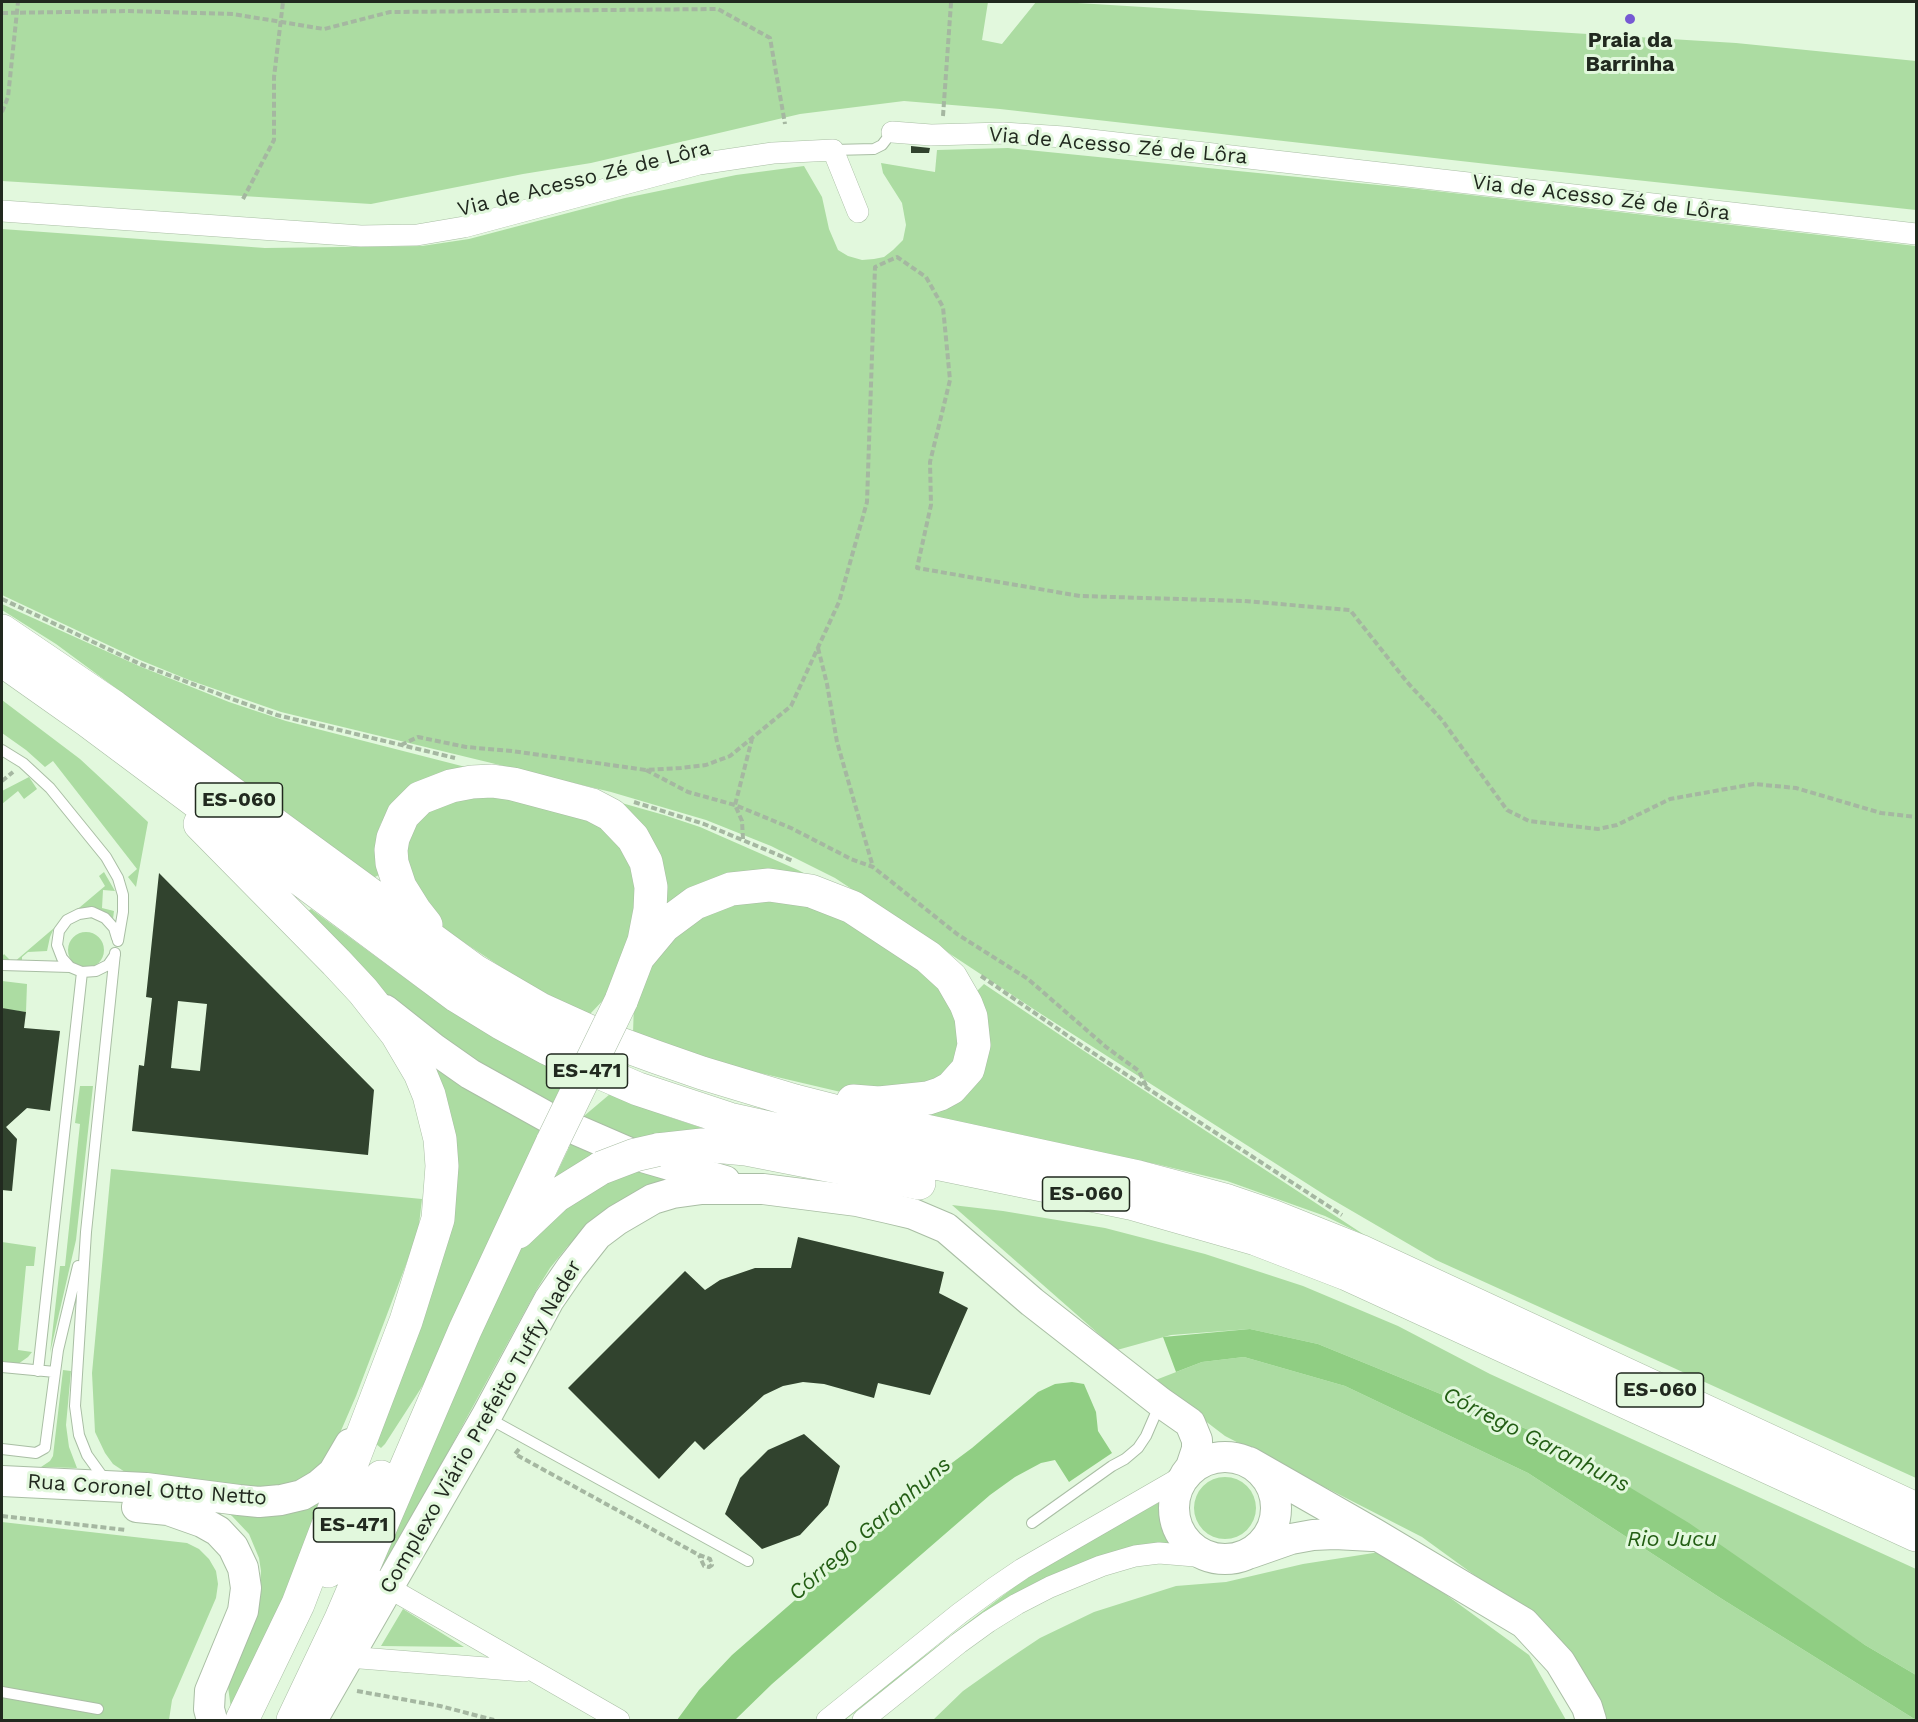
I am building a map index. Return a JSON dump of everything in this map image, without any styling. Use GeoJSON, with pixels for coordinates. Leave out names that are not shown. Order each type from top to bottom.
{"type":"FeatureCollection","features":[{"type":"Feature","properties":{"kind":"main road","name":"ES-060"},"geometry":{"type":"LineString","coordinates":[[2,631],[114,707],[475,971],[540,1009],[604,1038],[746,1086],[842,1113],[1150,1180],[1272,1216],[1360,1251],[1917,1509]]}},
{"type":"Feature","properties":{"kind":"main road","name":"ES-060"},"geometry":{"type":"LineString","coordinates":[[2,660],[47,690],[457,996],[510,1028],[594,1070],[638,1089],[729,1119],[844,1145],[1130,1203],[1183,1217],[1302,1256],[1347,1274],[1917,1535]]}},
{"type":"Feature","properties":{"kind":"main road"},"geometry":{"type":"LineString","coordinates":[[124,748],[363,991],[397,1020],[460,1067],[549,1118],[632,1154],[708,1177],[763,1189]]}},
{"type":"Feature","properties":{"kind":"main road"},"geometry":{"type":"LineString","coordinates":[[475,971],[415,911],[395,875],[391,850],[397,826],[411,806],[431,792],[472,782],[513,784],[581,801],[602,809],[623,826],[641,851],[646,862],[651,887],[648,926],[639,956]]}},
{"type":"Feature","properties":{"kind":"main road"},"geometry":{"type":"LineString","coordinates":[[639,956],[664,926],[695,903],[722,892],[750,886],[790,887],[822,894],[852,907],[928,957],[951,978],[971,1017],[974,1044],[970,1063],[960,1079],[940,1094],[904,1101],[863,1102],[746,1086]]}},
{"type":"Feature","properties":{"kind":"main road","name":"Complexo Viário Prefeito Tuffy Nader"},"geometry":{"type":"LineString","coordinates":[[293,1720],[361,1571],[465,1330],[621,1001],[639,956]]}},
{"type":"Feature","properties":{"kind":"main road"},"geometry":{"type":"LineString","coordinates":[[243,1720],[298,1604],[406,1321],[438,1219],[442,1166],[440,1139],[432,1105],[420,1073],[397,1034],[363,991]]}},
{"type":"Feature","properties":{"kind":"main road"},"geometry":{"type":"LineString","coordinates":[[496,1262],[508,1244],[538,1210],[574,1183],[601,1168],[635,1155],[657,1150],[702,1146],[746,1149],[1281,1256],[1352,1279],[1389,1295]]}},
{"type":"Feature","properties":{"kind":"main road","name":"Complexo Viário Prefeito Tuffy Nader"},"geometry":{"type":"LineString","coordinates":[[312,1720],[486,1417],[549,1300],[576,1260],[597,1235],[634,1209],[653,1199],[673,1193],[702,1189],[763,1189],[857,1201],[913,1214],[948,1230],[1032,1302],[1190,1423],[1197,1440],[1197,1449],[1191,1467],[1185,1475]]}},
{"type":"Feature","properties":{"kind":"main road","name":"Rua Coronel Otto Netto"},"geometry":{"type":"LineString","coordinates":[[2,1480],[110,1485],[259,1502],[302,1495],[333,1473],[345,1455],[406,1321]]}},
{"type":"Feature","properties":{"kind":"main road","name":"Complexo Viário Prefeito Tuffy Nader"},"geometry":{"type":"LineString","coordinates":[[243,1720],[465,1330]]}},
{"type":"Feature","properties":{"kind":"main road"},"geometry":{"type":"LineString","coordinates":[[1380,1537],[1358,1534],[1313,1535],[1291,1539],[1235,1559],[1221,1560],[1207,1557],[1194,1550],[1184,1540],[1173,1515],[1174,1501],[1177,1487],[1185,1475],[1208,1459],[1221,1456],[1249,1462],[1380,1537],[1524,1623],[1560,1662],[1587,1707],[1591,1720]]}},
{"type":"Feature","properties":{"kind":"main road"},"geometry":{"type":"LineString","coordinates":[[1248,1554],[1268,1536],[1274,1523],[1276,1509],[1269,1482],[1249,1462]]}},
{"type":"Feature","properties":{"kind":"main road","name":"Rua Coronel Otto Netto"},"geometry":{"type":"LineString","coordinates":[[2,1490],[168,1510],[202,1522],[218,1531],[233,1547],[243,1568],[246,1588],[243,1611],[210,1691],[209,1709],[212,1720]]}},
{"type":"Feature","properties":{"kind":"street","name":"Via de Acesso Zé de Lôra"},"geometry":{"type":"LineString","coordinates":[[892,132],[1003,133],[1064,137],[1917,234]]}},
{"type":"Feature","properties":{"kind":"street","name":"Via de Acesso Zé de Lôra"},"geometry":{"type":"LineString","coordinates":[[2,211],[361,236],[417,235],[464,227],[699,164],[773,153],[833,150]]}},
{"type":"Feature","properties":{"kind":"street"},"geometry":{"type":"LineString","coordinates":[[833,150],[858,212]]}},
{"type":"Feature","properties":{"kind":"street"},"geometry":{"type":"LineString","coordinates":[[827,1720],[994,1588],[1041,1558],[1185,1475]]}},
{"type":"Feature","properties":{"kind":"street"},"geometry":{"type":"LineString","coordinates":[[863,1720],[978,1629],[1017,1604],[1050,1587],[1101,1566],[1135,1556],[1167,1553],[1207,1557]]}},
{"type":"Feature","properties":{"kind":"street"},"geometry":{"type":"LineString","coordinates":[[361,1571],[619,1720]]}},
{"type":"Feature","properties":{"kind":"street"},"geometry":{"type":"LineString","coordinates":[[348,1657],[531,1671]]}},
{"type":"Feature","properties":{"kind":"lane"},"geometry":{"type":"LineString","coordinates":[[833,150],[874,149],[882,145],[892,132]]}},
{"type":"Feature","properties":{"kind":"lane"},"geometry":{"type":"LineString","coordinates":[[2,750],[23,763],[50,788],[106,857],[118,878],[123,895],[123,912],[118,941],[114,927],[105,918],[92,912],[79,914],[67,920],[59,932],[57,945],[62,958],[70,967]]}},
{"type":"Feature","properties":{"kind":"lane"},"geometry":{"type":"LineString","coordinates":[[2,965],[70,967],[82,972],[96,971],[108,964],[116,953],[86,1232],[75,1406],[79,1435],[87,1455],[110,1485]]}},
{"type":"Feature","properties":{"kind":"lane"},"geometry":{"type":"LineString","coordinates":[[38,1371],[82,972]]}},
{"type":"Feature","properties":{"kind":"lane"},"geometry":{"type":"LineString","coordinates":[[2,1449],[36,1453],[45,1448],[58,1350],[86,1232]]}},
{"type":"Feature","properties":{"kind":"lane"},"geometry":{"type":"LineString","coordinates":[[2,1367],[55,1371]]}},
{"type":"Feature","properties":{"kind":"lane"},"geometry":{"type":"LineString","coordinates":[[1032,1523],[1138,1448],[1146,1436],[1160,1402]]}},
{"type":"Feature","properties":{"kind":"lane"},"geometry":{"type":"LineString","coordinates":[[486,1417],[748,1561]]}},
{"type":"Feature","properties":{"kind":"lane"},"geometry":{"type":"LineString","coordinates":[[2,1692],[98,1709]]}},
{"type":"Feature","properties":{"kind":"path"},"geometry":{"type":"LineString","coordinates":[[2,112],[8,97],[18,2]]}},
{"type":"Feature","properties":{"kind":"path"},"geometry":{"type":"LineString","coordinates":[[243,199],[274,140],[274,77],[283,2]]}},
{"type":"Feature","properties":{"kind":"path"},"geometry":{"type":"LineString","coordinates":[[942,134],[951,3]]}},
{"type":"Feature","properties":{"kind":"path"},"geometry":{"type":"LineString","coordinates":[[2,13],[129,11],[233,14],[324,29],[390,12],[718,9],[770,38],[785,124]]}},
{"type":"Feature","properties":{"kind":"path"},"geometry":{"type":"LineString","coordinates":[[401,745],[418,737],[466,747],[512,751],[646,770],[706,765],[730,756],[791,706],[839,602],[867,502],[875,267],[897,257],[926,277],[944,307],[950,381],[930,462],[931,505],[917,568],[1080,596],[1244,601],[1350,610],[1407,682],[1442,720],[1507,810],[1529,821],[1598,829],[1617,825],[1670,800],[1754,784],[1796,788],[1881,813],[1917,816]]}},
{"type":"Feature","properties":{"kind":"path"},"geometry":{"type":"LineString","coordinates":[[818,648],[837,742],[873,867]]}},
{"type":"Feature","properties":{"kind":"path"},"geometry":{"type":"LineString","coordinates":[[743,839],[742,821],[735,804],[752,739]]}},
{"type":"Feature","properties":{"kind":"path"},"geometry":{"type":"LineString","coordinates":[[646,770],[688,792],[735,804],[873,867],[957,934],[1028,978],[1037,989],[1106,1047],[1139,1071],[1148,1088]]}},
{"type":"Feature","properties":{"kind":"path"},"geometry":{"type":"LineString","coordinates":[[525,1438],[515,1454],[699,1555]]}},
{"type":"Feature","properties":{"kind":"path","name":"Rua Coronel Otto Netto"},"geometry":{"type":"LineString","coordinates":[[2,1516],[130,1530]]}},
{"type":"Feature","properties":{"kind":"path"},"geometry":{"type":"LineString","coordinates":[[352,1690],[428,1704],[494,1720]]}},
{"type":"Feature","properties":{"kind":"shaded area"},"geometry":{"type":"Polygon","coordinates":[[[2,2],[988,2],[982,40],[1002,44],[1036,2],[1061,2],[1736,43],[1916,61],[1916,210],[1000,109],[904,101],[800,114],[591,163],[371,204],[2,181],[2,2]]]}},
{"type":"Feature","properties":{"kind":"shaded area"},"geometry":{"type":"Polygon","coordinates":[[[1008,148],[1418,189],[1916,246],[1916,1478],[1436,1260],[1328,1197],[1038,1012],[835,878],[771,846],[706,820],[611,792],[281,712],[189,680],[140,660],[2,595],[2,229],[265,248],[422,246],[469,239],[625,198],[736,175],[804,166],[822,197],[829,229],[838,250],[862,260],[884,257],[893,250],[903,240],[906,225],[902,203],[883,173],[881,163],[935,172],[937,150],[1008,148]]]}},
{"type":"Feature","properties":{"kind":"shaded area"},"geometry":{"type":"Polygon","coordinates":[[[2,604],[139,666],[229,702],[286,721],[489,773],[389,811],[377,835],[379,875],[373,878],[56,644],[2,610],[2,604]]]}},
{"type":"Feature","properties":{"kind":"shaded area"},"geometry":{"type":"Polygon","coordinates":[[[2,700],[80,759],[148,822],[136,887],[128,877],[137,869],[53,761],[45,767],[2,733],[2,700]]]}},
{"type":"Feature","properties":{"kind":"shaded area"},"geometry":{"type":"Polygon","coordinates":[[[29,777],[37,789],[24,799],[18,791],[2,804],[2,791],[29,777]]]}},
{"type":"Feature","properties":{"kind":"shaded area"},"geometry":{"type":"Polygon","coordinates":[[[474,790],[609,824],[643,894],[610,993],[590,1014],[510,973],[438,925],[403,868],[411,817],[474,790]]]}},
{"type":"Feature","properties":{"kind":"shaded area"},"geometry":{"type":"Polygon","coordinates":[[[590,794],[700,827],[798,870],[845,895],[669,910],[590,794]]]}},
{"type":"Feature","properties":{"kind":"shaded area"},"geometry":{"type":"Polygon","coordinates":[[[104,872],[115,891],[103,890],[102,908],[114,911],[113,919],[73,913],[105,886],[99,876],[104,872]]]}},
{"type":"Feature","properties":{"kind":"shaded area"},"geometry":{"type":"Polygon","coordinates":[[[808,898],[940,980],[966,1040],[944,1080],[845,1093],[709,1061],[633,1034],[634,1002],[658,949],[726,901],[808,898]]]}},
{"type":"Feature","properties":{"kind":"shaded area"},"geometry":{"type":"Polygon","coordinates":[[[311,909],[443,1006],[562,1072],[560,1107],[440,1354],[425,1382],[381,1448],[376,1444],[456,1154],[308,911],[311,909]]]}},
{"type":"Feature","properties":{"kind":"shaded area"},"geometry":{"type":"Polygon","coordinates":[[[54,928],[47,951],[28,952],[22,957],[22,965],[2,963],[4,954],[13,963],[54,928]]]}},
{"type":"Feature","properties":{"kind":"shaded area"},"geometry":{"type":"Polygon","coordinates":[[[86,932],[99,937],[104,950],[99,963],[86,968],[73,963],[68,950],[73,937],[86,932]]]}},
{"type":"Feature","properties":{"kind":"shaded area"},"geometry":{"type":"Polygon","coordinates":[[[2,981],[27,984],[26,1012],[4,1009],[2,981]]]}},
{"type":"Feature","properties":{"kind":"shaded area"},"geometry":{"type":"Polygon","coordinates":[[[984,984],[1366,1236],[1325,1216],[1227,1181],[1156,1164],[927,1118],[925,1111],[941,1106],[977,991],[984,984]]]}},
{"type":"Feature","properties":{"kind":"shaded area"},"geometry":{"type":"Polygon","coordinates":[[[80,1086],[93,1086],[76,1240],[50,1353],[60,1266],[65,1266],[80,1124],[75,1123],[80,1086]]]}},
{"type":"Feature","properties":{"kind":"shaded area"},"geometry":{"type":"Polygon","coordinates":[[[610,1094],[720,1134],[719,1163],[671,1177],[648,1187],[586,1229],[550,1268],[334,1661],[484,1326],[584,1116],[610,1094]]]}},
{"type":"Feature","properties":{"kind":"shaded area"},"geometry":{"type":"Polygon","coordinates":[[[111,1169],[422,1199],[418,1233],[356,1396],[330,1456],[321,1468],[293,1484],[260,1487],[128,1474],[113,1464],[105,1453],[95,1432],[92,1373],[111,1169]]]}},
{"type":"Feature","properties":{"kind":"shaded area"},"geometry":{"type":"Polygon","coordinates":[[[952,1205],[1105,1228],[1205,1254],[1303,1286],[1398,1326],[1490,1374],[1916,1569],[1916,1675],[1865,1645],[1546,1437],[1318,1344],[1250,1329],[1171,1335],[1117,1350],[952,1205]]]}},
{"type":"Feature","properties":{"kind":"shaded area"},"geometry":{"type":"Polygon","coordinates":[[[2,1242],[36,1247],[34,1266],[26,1266],[18,1350],[32,1352],[18,1364],[2,1363],[2,1242]]]}},
{"type":"Feature","properties":{"kind":"shaded area"},"geometry":{"type":"Polygon","coordinates":[[[1244,1357],[1345,1386],[1528,1473],[1722,1599],[1916,1720],[1602,1720],[1554,1633],[1422,1537],[1225,1436],[1153,1381],[1202,1362],[1244,1357]]]}},
{"type":"Feature","properties":{"kind":"shaded area"},"geometry":{"type":"Polygon","coordinates":[[[63,1370],[71,1371],[66,1425],[69,1447],[77,1468],[41,1467],[53,1456],[63,1370]]]}},
{"type":"Feature","properties":{"kind":"shaded area"},"geometry":{"type":"Polygon","coordinates":[[[1219,1477],[1231,1477],[1247,1486],[1254,1496],[1256,1508],[1254,1520],[1247,1530],[1231,1539],[1219,1539],[1208,1534],[1199,1525],[1194,1514],[1194,1502],[1199,1491],[1208,1482],[1219,1477]]]}},
{"type":"Feature","properties":{"kind":"shaded area"},"geometry":{"type":"Polygon","coordinates":[[[333,1495],[231,1708],[228,1687],[230,1675],[259,1597],[261,1571],[259,1558],[249,1534],[222,1509],[333,1495]]]}},
{"type":"Feature","properties":{"kind":"shaded area"},"geometry":{"type":"Polygon","coordinates":[[[1163,1500],[1171,1543],[1146,1545],[1107,1554],[1040,1581],[973,1622],[845,1720],[841,1720],[1018,1584],[1163,1500]]]}},
{"type":"Feature","properties":{"kind":"shaded area"},"geometry":{"type":"Polygon","coordinates":[[[2,1522],[187,1543],[199,1549],[209,1559],[216,1571],[218,1584],[216,1598],[172,1700],[169,1720],[2,1720],[2,1522]]]}},
{"type":"Feature","properties":{"kind":"shaded area"},"geometry":{"type":"Polygon","coordinates":[[[1380,1552],[1405,1565],[1529,1655],[1566,1720],[933,1720],[963,1691],[1004,1662],[1040,1638],[1094,1612],[1176,1586],[1226,1582],[1303,1564],[1380,1552]]]}},
{"type":"Feature","properties":{"kind":"shaded area"},"geometry":{"type":"Polygon","coordinates":[[[403,1609],[464,1647],[381,1646],[403,1609]]]}},
{"type":"Feature","properties":{"kind":"water","name":"Rio Jucu"},"geometry":{"type":"Polygon","coordinates":[[[1250,1329],[1318,1344],[1546,1437],[1689,1523],[1865,1645],[1916,1675],[1916,1720],[1722,1599],[1528,1473],[1345,1386],[1244,1357],[1202,1362],[1176,1372],[1163,1337],[1250,1329]]]}},
{"type":"Feature","properties":{"kind":"water"},"geometry":{"type":"Polygon","coordinates":[[[1072,1382],[1084,1384],[1096,1412],[1098,1431],[1112,1453],[1069,1482],[1055,1460],[1041,1463],[1015,1477],[990,1495],[772,1684],[735,1720],[677,1720],[699,1690],[732,1655],[937,1474],[972,1448],[1038,1392],[1055,1384],[1072,1382]]]}},
{"type":"Feature","properties":{"kind":"building"},"geometry":{"type":"Polygon","coordinates":[[[911,146],[930,148],[929,153],[911,153],[911,146]]]}},
{"type":"Feature","properties":{"kind":"building"},"geometry":{"type":"Polygon","coordinates":[[[159,873],[374,1090],[368,1155],[132,1131],[139,1065],[144,1066],[152,998],[146,997],[159,873]],[[178,1001],[171,1068],[200,1071],[207,1004],[178,1001]]]}},
{"type":"Feature","properties":{"kind":"building"},"geometry":{"type":"Polygon","coordinates":[[[2,1008],[26,1012],[24,1028],[60,1031],[50,1111],[27,1108],[6,1127],[17,1139],[12,1191],[2,1190],[2,1008]]]}},
{"type":"Feature","properties":{"kind":"building"},"geometry":{"type":"Polygon","coordinates":[[[798,1237],[944,1272],[939,1293],[968,1308],[930,1395],[878,1383],[874,1398],[824,1384],[803,1382],[783,1386],[764,1395],[704,1450],[695,1441],[659,1479],[568,1388],[685,1271],[705,1290],[720,1280],[755,1268],[791,1268],[798,1237]]]}},
{"type":"Feature","properties":{"kind":"building"},"geometry":{"type":"Polygon","coordinates":[[[804,1434],[840,1466],[828,1505],[800,1535],[762,1549],[725,1514],[740,1478],[768,1450],[804,1434]]]}},
{"type":"Feature","properties":{"kind":"place","name":"Praia da Barrinha"},"geometry":{"type":"Point","coordinates":[1630,19]}},
{"type":"Feature","properties":{"kind":"water label","name":"Córrego Garanhuns"},"geometry":{"type":"Point","coordinates":[1536,1440]}},
{"type":"Feature","properties":{"kind":"water label","name":"Córrego Garanhuns"},"geometry":{"type":"Point","coordinates":[870,1529]}}]}
